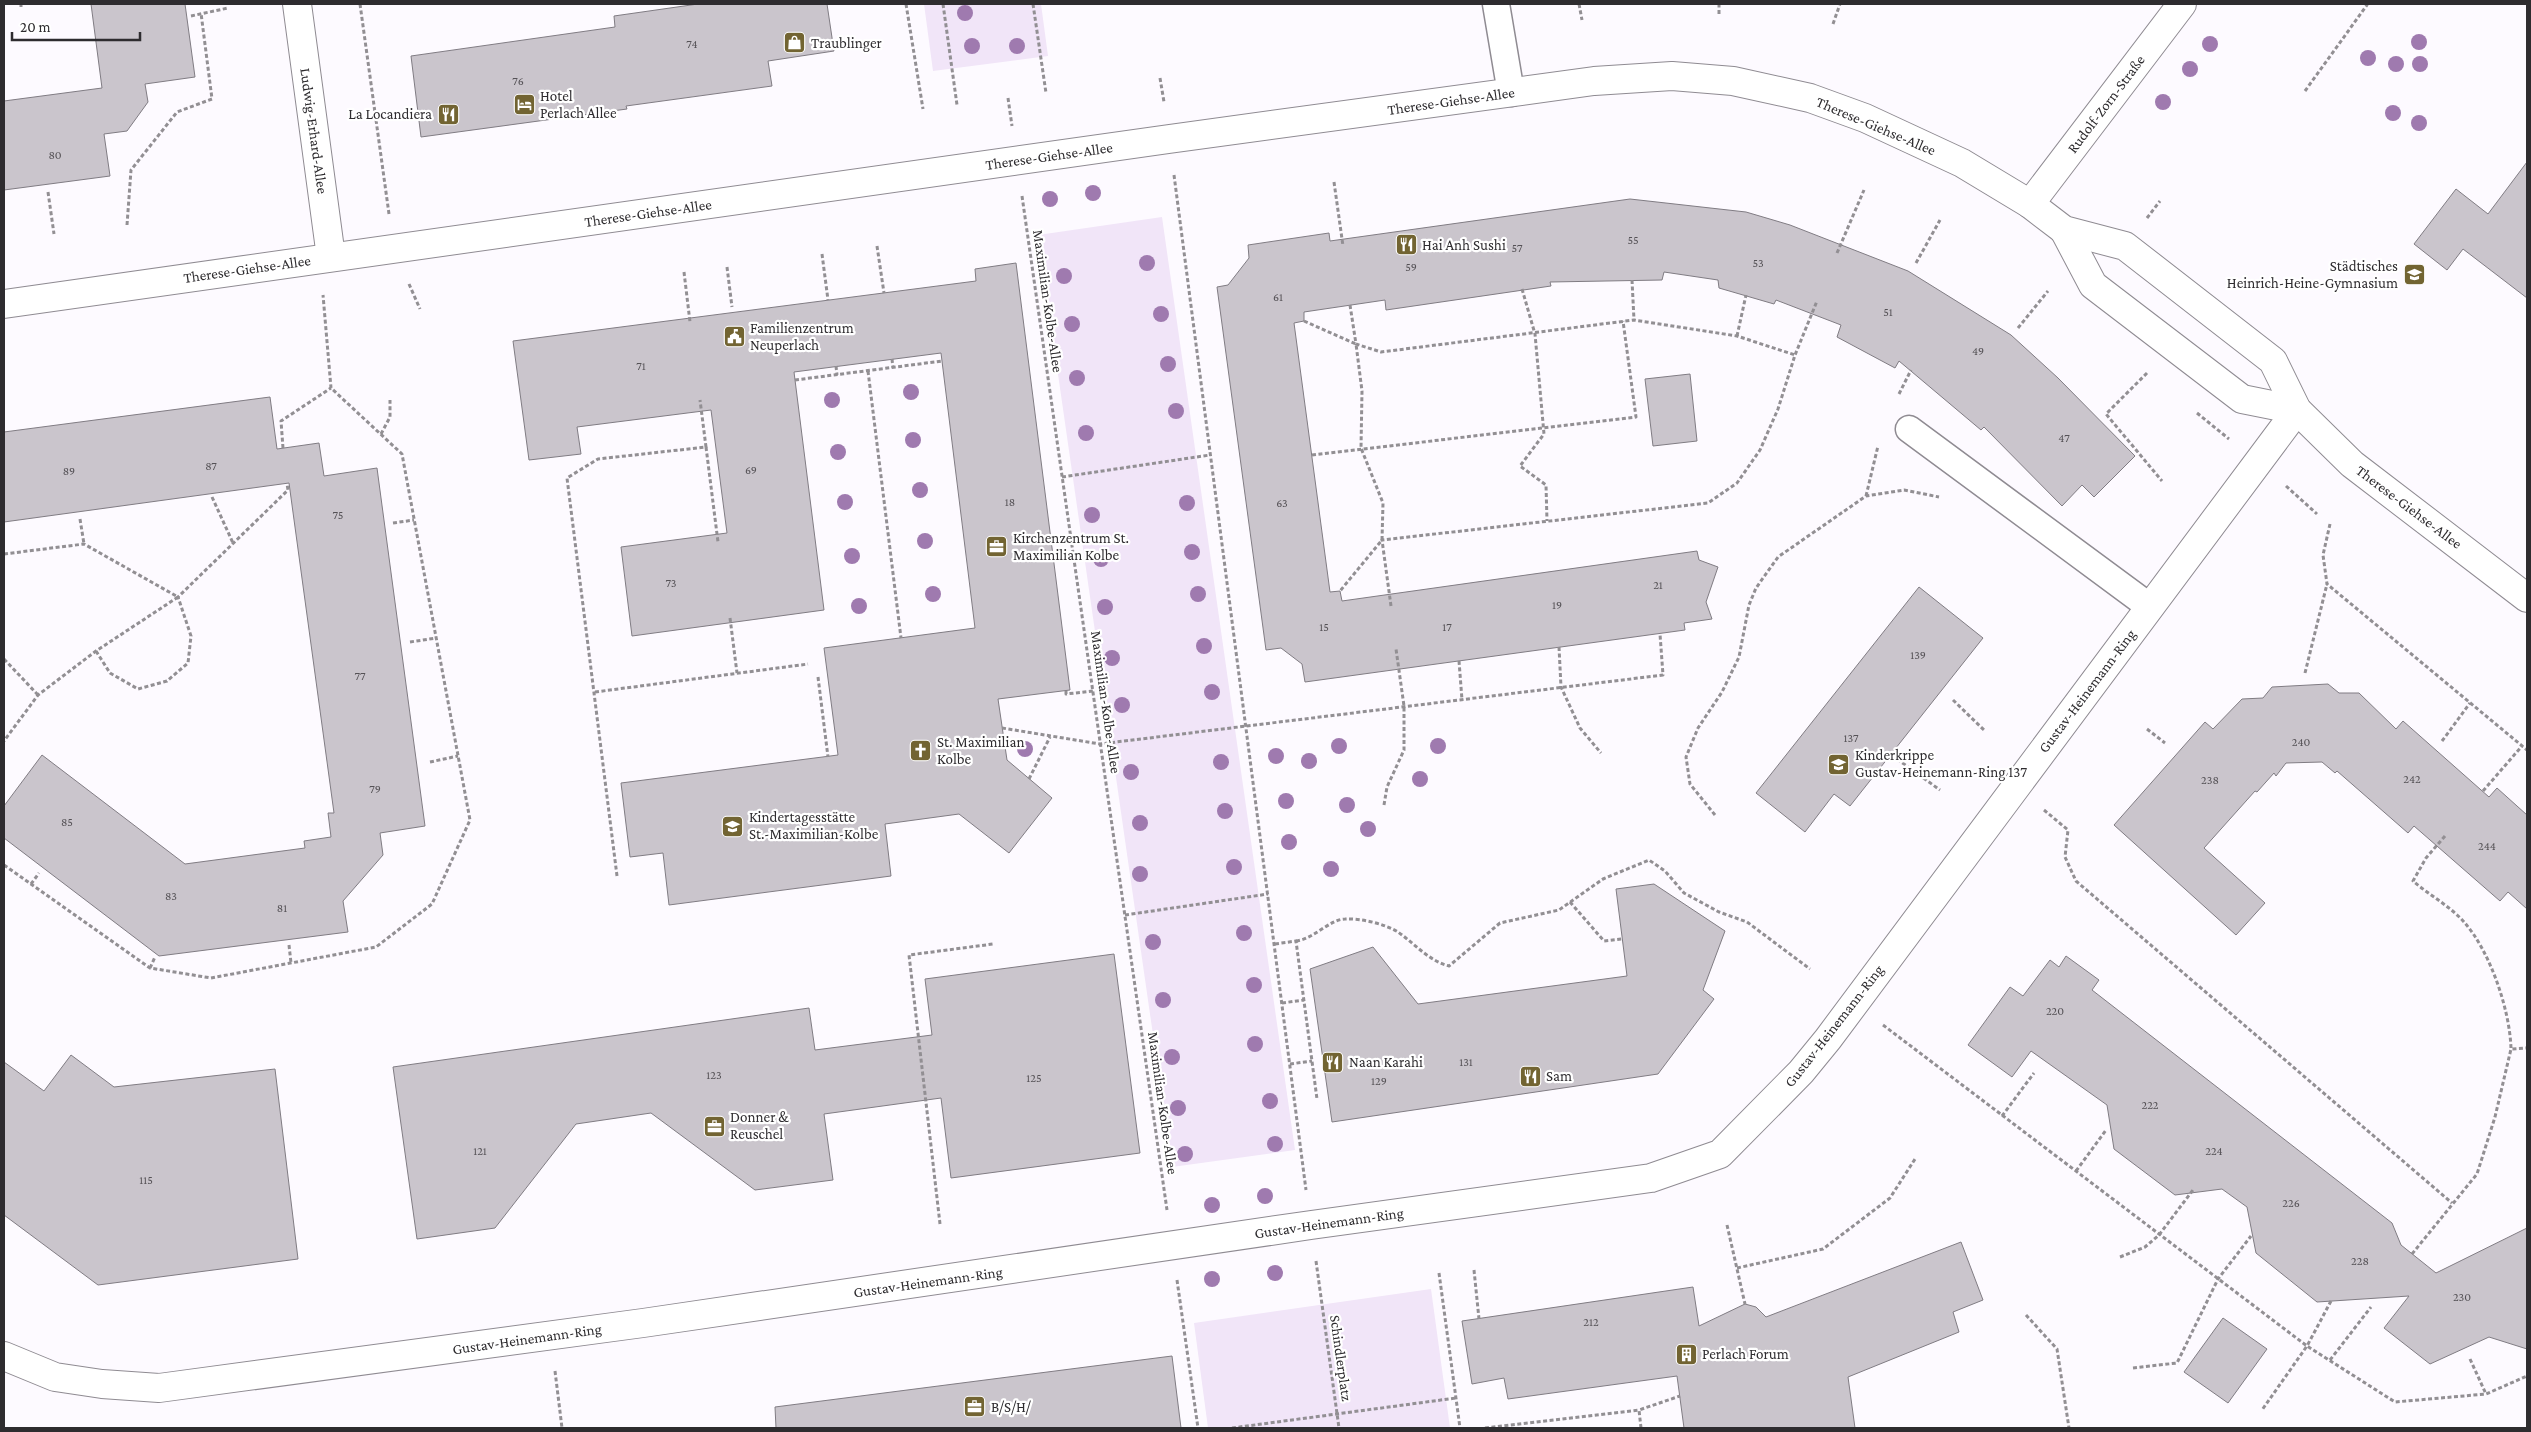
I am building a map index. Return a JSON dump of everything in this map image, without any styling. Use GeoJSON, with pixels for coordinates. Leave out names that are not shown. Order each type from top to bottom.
{"type":"FeatureCollection","features":[{"type":"Feature","properties":{"kind":"street","name":"Ludwig-Erhard-Allee"},"geometry":{"type":"LineString","coordinates":[[297,4],[325,258]]}},
{"type":"Feature","properties":{"kind":"street","name":"Rudolf-Zorn-Straße"},"geometry":{"type":"LineString","coordinates":[[2030,204],[2182,4]]}},
{"type":"Feature","properties":{"kind":"street","name":"Therese-Giehse-Allee"},"geometry":{"type":"LineString","coordinates":[[4,304],[1016,160],[1594,81],[1672,76],[1733,81],[1810,98],[1864,118],[1962,163],[2030,204],[2064,230],[2125,246],[2273,361],[2297,410],[2352,464],[2527,598]]}},
{"type":"Feature","properties":{"kind":"street","name":"Therese-Giehse-Allee"},"geometry":{"type":"LineString","coordinates":[[2064,230],[2093,285],[2242,399],[2297,410]]}},
{"type":"Feature","properties":{"kind":"street","name":"Gustav-Heinemann-Ring"},"geometry":{"type":"LineString","coordinates":[[4,1356],[55,1377],[102,1384],[159,1388],[643,1323],[1172,1247],[1311,1225],[1651,1178],[1720,1154],[1801,1072],[2297,410]]}},
{"type":"Feature","properties":{"kind":"lane"},"geometry":{"type":"LineString","coordinates":[[1496,4],[1511,93]]}},
{"type":"Feature","properties":{"kind":"lane"},"geometry":{"type":"LineString","coordinates":[[1909,429],[2150,607]]}},
{"type":"Feature","properties":{"kind":"path"},"geometry":{"type":"LineString","coordinates":[[360,4],[386,188]]}},
{"type":"Feature","properties":{"kind":"path"},"geometry":{"type":"LineString","coordinates":[[906,4],[923,109]]}},
{"type":"Feature","properties":{"kind":"path"},"geometry":{"type":"LineString","coordinates":[[943,4],[957,105]]}},
{"type":"Feature","properties":{"kind":"path"},"geometry":{"type":"LineString","coordinates":[[1033,4],[1046,93]]}},
{"type":"Feature","properties":{"kind":"path"},"geometry":{"type":"LineString","coordinates":[[1579,4],[1582,20]]}},
{"type":"Feature","properties":{"kind":"path"},"geometry":{"type":"LineString","coordinates":[[1719,4],[1719,14]]}},
{"type":"Feature","properties":{"kind":"path"},"geometry":{"type":"LineString","coordinates":[[1833,24],[1840,4]]}},
{"type":"Feature","properties":{"kind":"path"},"geometry":{"type":"LineString","coordinates":[[2305,91],[2366,4]]}},
{"type":"Feature","properties":{"kind":"path"},"geometry":{"type":"LineString","coordinates":[[191,16],[228,8]]}},
{"type":"Feature","properties":{"kind":"path"},"geometry":{"type":"LineString","coordinates":[[127,225],[131,170],[177,112],[212,99],[201,14]]}},
{"type":"Feature","properties":{"kind":"path"},"geometry":{"type":"LineString","coordinates":[[1169,139],[1311,1225]]}},
{"type":"Feature","properties":{"kind":"path","name":"Maximilian-Kolbe-Allee"},"geometry":{"type":"LineString","coordinates":[[1016,160],[1172,1247]]}},
{"type":"Feature","properties":{"kind":"path"},"geometry":{"type":"LineString","coordinates":[[1334,182],[1343,246]]}},
{"type":"Feature","properties":{"kind":"path"},"geometry":{"type":"LineString","coordinates":[[1837,253],[1864,190]]}},
{"type":"Feature","properties":{"kind":"path"},"geometry":{"type":"LineString","coordinates":[[48,192],[54,234]]}},
{"type":"Feature","properties":{"kind":"path"},"geometry":{"type":"LineString","coordinates":[[1916,263],[1940,220]]}},
{"type":"Feature","properties":{"kind":"path"},"geometry":{"type":"LineString","coordinates":[[877,246],[884,293]]}},
{"type":"Feature","properties":{"kind":"path"},"geometry":{"type":"LineString","coordinates":[[822,254],[828,300]]}},
{"type":"Feature","properties":{"kind":"path"},"geometry":{"type":"LineString","coordinates":[[4,865],[150,968],[211,978],[376,947],[432,904],[470,820],[402,454],[331,388],[325,258]]}},
{"type":"Feature","properties":{"kind":"path"},"geometry":{"type":"LineString","coordinates":[[727,266],[732,307]]}},
{"type":"Feature","properties":{"kind":"path"},"geometry":{"type":"LineString","coordinates":[[684,272],[690,322]]}},
{"type":"Feature","properties":{"kind":"path"},"geometry":{"type":"LineString","coordinates":[[1632,280],[1634,320]]}},
{"type":"Feature","properties":{"kind":"path"},"geometry":{"type":"LineString","coordinates":[[1522,289],[1535,334],[1544,434],[1520,466],[1546,485],[1547,521]]}},
{"type":"Feature","properties":{"kind":"path"},"geometry":{"type":"LineString","coordinates":[[2018,328],[2048,291]]}},
{"type":"Feature","properties":{"kind":"path"},"geometry":{"type":"LineString","coordinates":[[1737,336],[1746,296]]}},
{"type":"Feature","properties":{"kind":"path"},"geometry":{"type":"LineString","coordinates":[[1340,591],[1382,540],[1708,503],[1737,483],[1760,450],[1778,408],[1795,355],[1817,301]]}},
{"type":"Feature","properties":{"kind":"path"},"geometry":{"type":"LineString","coordinates":[[1350,305],[1362,391],[1361,448],[1383,504],[1382,540],[1391,606]]}},
{"type":"Feature","properties":{"kind":"path"},"geometry":{"type":"LineString","coordinates":[[1304,321],[1356,344],[1382,352],[1634,320],[1737,336],[1795,355]]}},
{"type":"Feature","properties":{"kind":"path"},"geometry":{"type":"LineString","coordinates":[[1312,455],[1636,416],[1623,321]]}},
{"type":"Feature","properties":{"kind":"path"},"geometry":{"type":"LineString","coordinates":[[892,359],[893,368]]}},
{"type":"Feature","properties":{"kind":"path"},"geometry":{"type":"LineString","coordinates":[[795,380],[942,361]]}},
{"type":"Feature","properties":{"kind":"path"},"geometry":{"type":"LineString","coordinates":[[836,366],[837,375]]}},
{"type":"Feature","properties":{"kind":"path"},"geometry":{"type":"LineString","coordinates":[[868,371],[901,638]]}},
{"type":"Feature","properties":{"kind":"path"},"geometry":{"type":"LineString","coordinates":[[2148,372],[2106,414],[2162,481]]}},
{"type":"Feature","properties":{"kind":"path"},"geometry":{"type":"LineString","coordinates":[[283,448],[281,421],[331,388]]}},
{"type":"Feature","properties":{"kind":"path"},"geometry":{"type":"LineString","coordinates":[[381,434],[390,417],[390,400]]}},
{"type":"Feature","properties":{"kind":"path"},"geometry":{"type":"LineString","coordinates":[[700,400],[718,542]]}},
{"type":"Feature","properties":{"kind":"path"},"geometry":{"type":"LineString","coordinates":[[617,876],[567,478],[598,459],[706,447]]}},
{"type":"Feature","properties":{"kind":"path"},"geometry":{"type":"LineString","coordinates":[[1062,477],[1210,455]]}},
{"type":"Feature","properties":{"kind":"path"},"geometry":{"type":"LineString","coordinates":[[4,741],[38,695],[96,651],[178,597],[288,490],[287,484]]}},
{"type":"Feature","properties":{"kind":"path"},"geometry":{"type":"LineString","coordinates":[[1715,815],[1690,784],[1686,757],[1698,728],[1722,692],[1739,657],[1748,605],[1756,588],[1778,557],[1866,496],[1904,490],[1942,498]]}},
{"type":"Feature","properties":{"kind":"path"},"geometry":{"type":"LineString","coordinates":[[212,498],[233,543]]}},
{"type":"Feature","properties":{"kind":"path"},"geometry":{"type":"LineString","coordinates":[[80,519],[84,544]]}},
{"type":"Feature","properties":{"kind":"path"},"geometry":{"type":"LineString","coordinates":[[394,523],[414,520]]}},
{"type":"Feature","properties":{"kind":"path"},"geometry":{"type":"LineString","coordinates":[[2304,673],[2327,584],[2323,555],[2330,524]]}},
{"type":"Feature","properties":{"kind":"path"},"geometry":{"type":"LineString","coordinates":[[4,554],[84,544],[178,597],[191,636],[188,663],[167,682],[138,689],[110,673],[96,651]]}},
{"type":"Feature","properties":{"kind":"path"},"geometry":{"type":"LineString","coordinates":[[2327,584],[2527,750]]}},
{"type":"Feature","properties":{"kind":"path"},"geometry":{"type":"LineString","coordinates":[[730,618],[737,673]]}},
{"type":"Feature","properties":{"kind":"path"},"geometry":{"type":"LineString","coordinates":[[1002,728],[1100,744],[1663,675],[1660,634]]}},
{"type":"Feature","properties":{"kind":"path"},"geometry":{"type":"LineString","coordinates":[[410,642],[436,638]]}},
{"type":"Feature","properties":{"kind":"path"},"geometry":{"type":"LineString","coordinates":[[1559,647],[1561,688],[1580,728],[1601,753]]}},
{"type":"Feature","properties":{"kind":"path"},"geometry":{"type":"LineString","coordinates":[[1384,805],[1387,787],[1404,750],[1404,706],[1396,649]]}},
{"type":"Feature","properties":{"kind":"path"},"geometry":{"type":"LineString","coordinates":[[4,659],[38,695]]}},
{"type":"Feature","properties":{"kind":"path"},"geometry":{"type":"LineString","coordinates":[[1459,661],[1462,700]]}},
{"type":"Feature","properties":{"kind":"path"},"geometry":{"type":"LineString","coordinates":[[595,692],[808,664]]}},
{"type":"Feature","properties":{"kind":"path"},"geometry":{"type":"LineString","coordinates":[[818,677],[828,757]]}},
{"type":"Feature","properties":{"kind":"path"},"geometry":{"type":"LineString","coordinates":[[1066,691],[1066,694],[1093,691]]}},
{"type":"Feature","properties":{"kind":"path"},"geometry":{"type":"LineString","coordinates":[[1953,700],[1984,730]]}},
{"type":"Feature","properties":{"kind":"path"},"geometry":{"type":"LineString","coordinates":[[2442,741],[2470,703]]}},
{"type":"Feature","properties":{"kind":"path"},"geometry":{"type":"LineString","coordinates":[[2147,729],[2165,743]]}},
{"type":"Feature","properties":{"kind":"path"},"geometry":{"type":"LineString","coordinates":[[1029,779],[1050,737]]}},
{"type":"Feature","properties":{"kind":"path"},"geometry":{"type":"LineString","coordinates":[[2483,791],[2522,746]]}},
{"type":"Feature","properties":{"kind":"path"},"geometry":{"type":"LineString","coordinates":[[430,762],[458,756]]}},
{"type":"Feature","properties":{"kind":"path"},"geometry":{"type":"LineString","coordinates":[[1897,759],[1940,790]]}},
{"type":"Feature","properties":{"kind":"path"},"geometry":{"type":"LineString","coordinates":[[2015,788],[2068,830],[2065,857],[2076,881],[2452,1203]]}},
{"type":"Feature","properties":{"kind":"path"},"geometry":{"type":"LineString","coordinates":[[2412,1254],[2477,1174],[2495,1117],[2511,1049],[2510,1034],[2491,964],[2464,921],[2413,881],[2426,858],[2445,836]]}},
{"type":"Feature","properties":{"kind":"path"},"geometry":{"type":"LineString","coordinates":[[1275,944],[1306,940],[1343,919],[1361,920],[1396,931],[1438,963],[1449,966],[1500,923],[1559,910],[1603,879],[1650,860],[1665,871],[1684,893],[1719,912],[1747,922],[1810,969]]}},
{"type":"Feature","properties":{"kind":"path"},"geometry":{"type":"LineString","coordinates":[[31,884],[39,873]]}},
{"type":"Feature","properties":{"kind":"path"},"geometry":{"type":"LineString","coordinates":[[1125,915],[1268,894]]}},
{"type":"Feature","properties":{"kind":"path"},"geometry":{"type":"LineString","coordinates":[[1570,902],[1604,941],[1622,939]]}},
{"type":"Feature","properties":{"kind":"path"},"geometry":{"type":"LineString","coordinates":[[1296,941],[1317,1099]]}},
{"type":"Feature","properties":{"kind":"path"},"geometry":{"type":"LineString","coordinates":[[940,1224],[909,955],[993,944]]}},
{"type":"Feature","properties":{"kind":"path"},"geometry":{"type":"LineString","coordinates":[[289,945],[291,963]]}},
{"type":"Feature","properties":{"kind":"path"},"geometry":{"type":"LineString","coordinates":[[150,968],[154,956]]}},
{"type":"Feature","properties":{"kind":"path"},"geometry":{"type":"LineString","coordinates":[[1282,1003],[1304,1000]]}},
{"type":"Feature","properties":{"kind":"path"},"geometry":{"type":"LineString","coordinates":[[1855,1002],[2002,1116],[2307,1346],[2395,1402],[2486,1394],[2527,1376]]}},
{"type":"Feature","properties":{"kind":"path"},"geometry":{"type":"LineString","coordinates":[[2511,1049],[2527,1048]]}},
{"type":"Feature","properties":{"kind":"path"},"geometry":{"type":"LineString","coordinates":[[1290,1064],[1312,1061]]}},
{"type":"Feature","properties":{"kind":"path"},"geometry":{"type":"LineString","coordinates":[[2002,1116],[2034,1072]]}},
{"type":"Feature","properties":{"kind":"path"},"geometry":{"type":"LineString","coordinates":[[2076,1171],[2106,1130]]}},
{"type":"Feature","properties":{"kind":"path"},"geometry":{"type":"LineString","coordinates":[[1737,1268],[1823,1249],[1890,1198],[1915,1159]]}},
{"type":"Feature","properties":{"kind":"path"},"geometry":{"type":"LineString","coordinates":[[2120,1257],[2145,1247],[2159,1235],[2193,1190]]}},
{"type":"Feature","properties":{"kind":"path"},"geometry":{"type":"LineString","coordinates":[[1727,1225],[1745,1304]]}},
{"type":"Feature","properties":{"kind":"path"},"geometry":{"type":"LineString","coordinates":[[2133,1368],[2177,1363],[2218,1279],[2251,1236]]}},
{"type":"Feature","properties":{"kind":"path"},"geometry":{"type":"LineString","coordinates":[[1474,1270],[1479,1319]]}},
{"type":"Feature","properties":{"kind":"path"},"geometry":{"type":"LineString","coordinates":[[1439,1273],[1460,1428]]}},
{"type":"Feature","properties":{"kind":"path","name":"Schindlerplatz"},"geometry":{"type":"LineString","coordinates":[[1321,1291],[1339,1428]]}},
{"type":"Feature","properties":{"kind":"path"},"geometry":{"type":"LineString","coordinates":[[2262,1410],[2307,1346],[2331,1301]]}},
{"type":"Feature","properties":{"kind":"path"},"geometry":{"type":"LineString","coordinates":[[2330,1360],[2370,1307]]}},
{"type":"Feature","properties":{"kind":"path"},"geometry":{"type":"LineString","coordinates":[[1182,1312],[1198,1428]]}},
{"type":"Feature","properties":{"kind":"path"},"geometry":{"type":"LineString","coordinates":[[2026,1315],[2057,1349],[2069,1428]]}},
{"type":"Feature","properties":{"kind":"path"},"geometry":{"type":"LineString","coordinates":[[2470,1359],[2486,1394]]}},
{"type":"Feature","properties":{"kind":"path"},"geometry":{"type":"LineString","coordinates":[[1485,1428],[1639,1410],[1680,1396]]}},
{"type":"Feature","properties":{"kind":"path"},"geometry":{"type":"LineString","coordinates":[[1232,1428],[1456,1398]]}},
{"type":"Feature","properties":{"kind":"path"},"geometry":{"type":"LineString","coordinates":[[559,1400],[562,1428]]}},
{"type":"Feature","properties":{"kind":"path"},"geometry":{"type":"LineString","coordinates":[[1639,1410],[1641,1428]]}},
{"type":"Feature","properties":{"kind":"shaded area"},"geometry":{"type":"Polygon","coordinates":[[[924,4],[1041,4],[1048,56],[933,71],[924,4]]]}},
{"type":"Feature","properties":{"kind":"shaded area"},"geometry":{"type":"Polygon","coordinates":[[[1162,217],[1295,1150],[1172,1167],[1038,235],[1162,217]]]}},
{"type":"Feature","properties":{"kind":"shaded area"},"geometry":{"type":"Polygon","coordinates":[[[1431,1289],[1450,1428],[1208,1428],[1194,1323],[1431,1289]]]}},
{"type":"Feature","properties":{"kind":"building"},"geometry":{"type":"Polygon","coordinates":[[[91,4],[185,4],[195,77],[145,84],[148,102],[127,131],[104,134],[110,176],[4,190],[4,101],[102,88],[91,4]]]}},
{"type":"Feature","properties":{"kind":"building"},"geometry":{"type":"Polygon","coordinates":[[[698,4],[827,4],[834,51],[768,61],[772,86],[626,106],[627,109],[421,137],[411,56],[615,27],[614,16],[698,4]]]}},
{"type":"Feature","properties":{"kind":"building"},"geometry":{"type":"Polygon","coordinates":[[[2527,162],[2527,298],[2463,249],[2447,270],[2414,244],[2456,189],[2488,214],[2527,162]]]}},
{"type":"Feature","properties":{"kind":"building"},"geometry":{"type":"Polygon","coordinates":[[[1630,199],[1746,212],[1790,225],[1908,271],[2011,335],[2058,378],[2135,456],[2094,497],[2082,485],[2062,506],[1984,427],[1981,430],[1899,361],[1895,368],[1837,337],[1841,325],[1776,300],[1774,304],[1719,288],[1718,280],[1664,272],[1662,280],[1550,282],[1551,286],[1386,310],[1385,300],[1304,312],[1304,321],[1294,323],[1330,592],[1340,591],[1342,601],[1697,551],[1699,560],[1718,567],[1706,602],[1712,619],[1684,623],[1685,630],[1305,682],[1302,664],[1281,648],[1266,650],[1217,287],[1228,285],[1249,258],[1248,245],[1329,233],[1330,241],[1630,199]]]}},
{"type":"Feature","properties":{"kind":"building"},"geometry":{"type":"Polygon","coordinates":[[[1016,263],[1070,690],[998,699],[1007,760],[1052,798],[1009,853],[959,814],[885,824],[891,876],[669,905],[663,853],[630,857],[621,783],[838,755],[824,648],[975,628],[941,353],[794,372],[824,610],[632,636],[621,547],[727,533],[711,410],[577,427],[581,454],[529,460],[513,341],[976,281],[975,269],[1016,263]]]}},
{"type":"Feature","properties":{"kind":"building"},"geometry":{"type":"Polygon","coordinates":[[[1690,374],[1697,441],[1653,446],[1645,379],[1690,374]]]}},
{"type":"Feature","properties":{"kind":"building"},"geometry":{"type":"Polygon","coordinates":[[[270,397],[277,449],[319,443],[324,476],[377,468],[425,826],[380,833],[383,855],[343,901],[348,932],[159,956],[4,838],[4,806],[42,755],[185,864],[305,848],[304,841],[331,837],[328,813],[334,813],[289,483],[4,522],[4,432],[270,397]]]}},
{"type":"Feature","properties":{"kind":"building"},"geometry":{"type":"Polygon","coordinates":[[[1919,587],[1983,638],[1850,806],[1834,794],[1805,832],[1756,793],[1919,587]]]}},
{"type":"Feature","properties":{"kind":"building"},"geometry":{"type":"Polygon","coordinates":[[[2328,684],[2339,693],[2359,693],[2396,729],[2403,721],[2489,797],[2497,788],[2527,815],[2527,909],[2508,892],[2500,901],[2414,826],[2408,833],[2337,771],[2335,773],[2322,762],[2286,763],[2276,776],[2274,773],[2257,792],[2255,791],[2204,848],[2265,903],[2236,935],[2114,825],[2205,722],[2213,729],[2242,699],[2263,698],[2272,687],[2328,684]]]}},
{"type":"Feature","properties":{"kind":"building"},"geometry":{"type":"Polygon","coordinates":[[[1654,884],[1725,931],[1703,990],[1714,999],[1658,1074],[1332,1122],[1310,969],[1373,947],[1418,1004],[1627,976],[1616,889],[1654,884]]]}},
{"type":"Feature","properties":{"kind":"building"},"geometry":{"type":"Polygon","coordinates":[[[1114,954],[1140,1153],[951,1178],[941,1098],[824,1114],[833,1180],[755,1190],[651,1113],[576,1124],[495,1228],[417,1239],[393,1067],[809,1008],[815,1050],[932,1035],[925,979],[1114,954]]]}},
{"type":"Feature","properties":{"kind":"building"},"geometry":{"type":"Polygon","coordinates":[[[2066,956],[2099,980],[2092,990],[2392,1223],[2401,1245],[2436,1273],[2527,1228],[2527,1349],[2489,1337],[2430,1364],[2384,1328],[2409,1296],[2317,1302],[2256,1253],[2247,1207],[2222,1189],[2175,1195],[2114,1149],[2107,1105],[2031,1051],[2012,1077],[1968,1045],[2010,987],[2023,996],[2050,960],[2059,967],[2066,956]]]}},
{"type":"Feature","properties":{"kind":"building"},"geometry":{"type":"Polygon","coordinates":[[[71,1055],[114,1087],[275,1069],[298,1259],[98,1285],[4,1215],[4,1062],[44,1091],[71,1055]]]}},
{"type":"Feature","properties":{"kind":"building","name":"Perlach Forum"},"geometry":{"type":"Polygon","coordinates":[[[1961,1242],[1983,1300],[1953,1312],[1959,1332],[1848,1377],[1855,1428],[1684,1428],[1677,1376],[1508,1399],[1504,1378],[1472,1384],[1462,1321],[1693,1287],[1699,1326],[1745,1304],[1756,1307],[1766,1317],[1961,1242]]]}},
{"type":"Feature","properties":{"kind":"building"},"geometry":{"type":"Polygon","coordinates":[[[2223,1318],[2267,1349],[2228,1403],[2184,1372],[2223,1318]]]}},
{"type":"Feature","properties":{"kind":"building","name":"B/S/H/"},"geometry":{"type":"Polygon","coordinates":[[[1172,1356],[1181,1428],[776,1428],[775,1407],[1172,1356]]]}},
{"type":"Feature","properties":{"kind":"place","name":"Traublinger"},"geometry":{"type":"Point","coordinates":[795,43]}},
{"type":"Feature","properties":{"kind":"place","name":"Hotel Perlach Allee"},"geometry":{"type":"Point","coordinates":[524,105]}},
{"type":"Feature","properties":{"kind":"place","name":"La Locandiera"},"geometry":{"type":"Point","coordinates":[448,114]}},
{"type":"Feature","properties":{"kind":"place","name":"Hai Anh Sushi"},"geometry":{"type":"Point","coordinates":[1406,245]}},
{"type":"Feature","properties":{"kind":"place","name":"Städtisches Heinrich-Heine-Gymnasium"},"geometry":{"type":"Point","coordinates":[2414,275]}},
{"type":"Feature","properties":{"kind":"place","name":"Familienzentrum Neuperlach"},"geometry":{"type":"Point","coordinates":[734,337]}},
{"type":"Feature","properties":{"kind":"place","name":"Kirchenzentrum St. Maximilian Kolbe"},"geometry":{"type":"Point","coordinates":[997,547]}},
{"type":"Feature","properties":{"kind":"place","name":"St. Maximilian Kolbe"},"geometry":{"type":"Point","coordinates":[921,751]}},
{"type":"Feature","properties":{"kind":"place","name":"Kinderkrippe Gustav-Heinemann-Ring 137"},"geometry":{"type":"Point","coordinates":[1839,764]}},
{"type":"Feature","properties":{"kind":"place","name":"Kindertagesstätte St.-Maximilian-Kolbe"},"geometry":{"type":"Point","coordinates":[733,826]}},
{"type":"Feature","properties":{"kind":"place","name":"Naan Karahi"},"geometry":{"type":"Point","coordinates":[1333,1062]}},
{"type":"Feature","properties":{"kind":"place","name":"Sam"},"geometry":{"type":"Point","coordinates":[1530,1076]}},
{"type":"Feature","properties":{"kind":"place","name":"Donner & Reuschel"},"geometry":{"type":"Point","coordinates":[714,1126]}},
{"type":"Feature","properties":{"kind":"place","name":"Perlach Forum"},"geometry":{"type":"Point","coordinates":[1686,1354]}},
{"type":"Feature","properties":{"kind":"place","name":"B/S/H/"},"geometry":{"type":"Point","coordinates":[975,1407]}}]}
